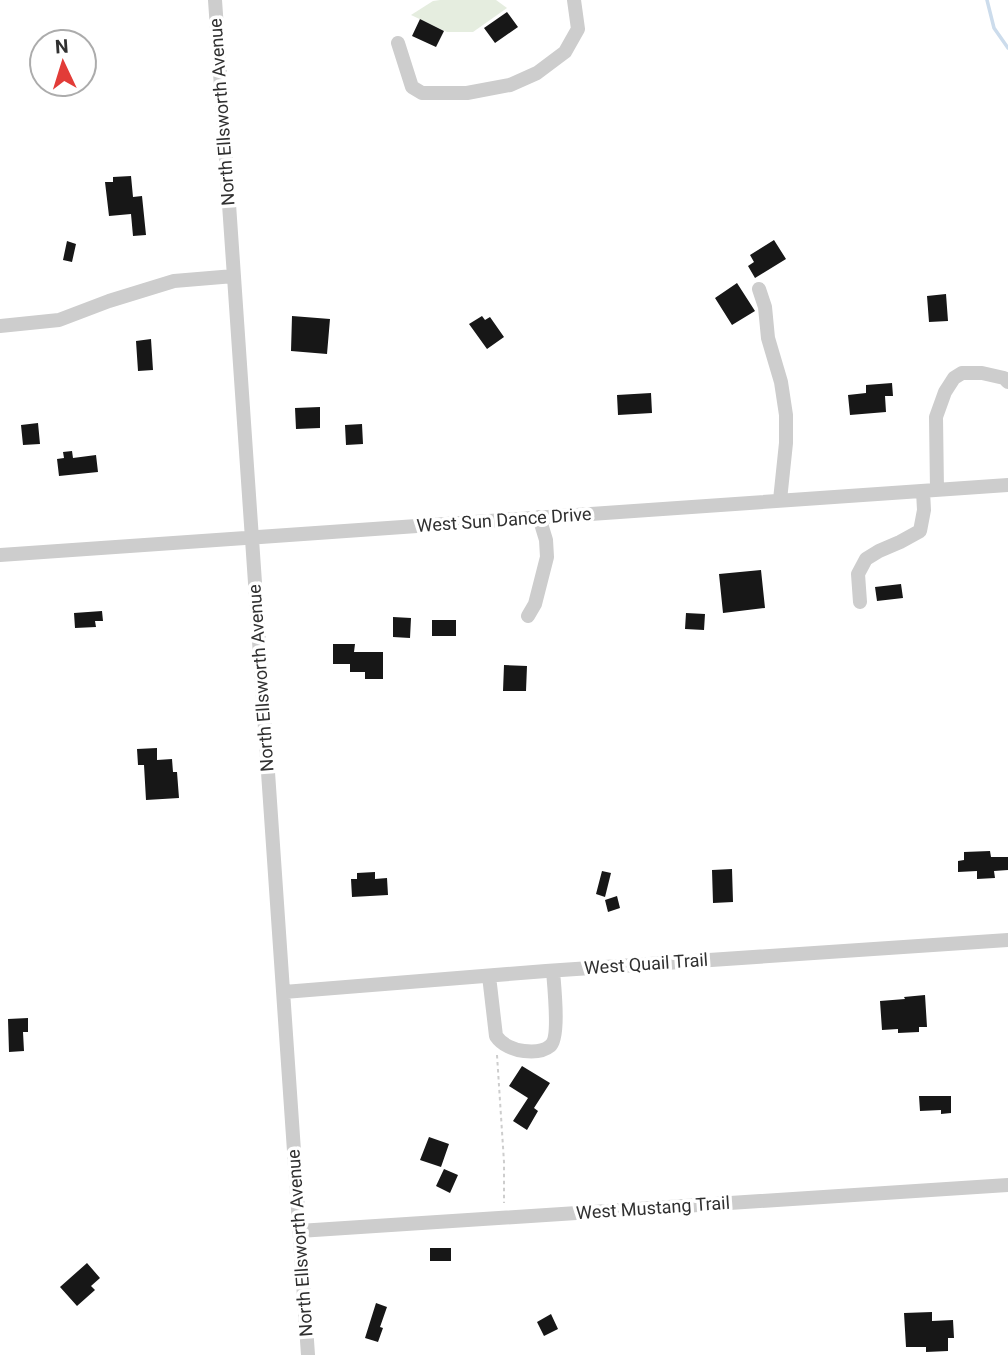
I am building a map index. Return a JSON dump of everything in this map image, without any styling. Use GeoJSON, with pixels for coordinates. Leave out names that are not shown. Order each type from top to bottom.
{"type":"FeatureCollection","features":[{"type":"Feature","properties":{"kind":"street","name":"North Ellsworth Avenue"},"geometry":{"type":"LineString","coordinates":[[215,0],[308,1355]]}},
{"type":"Feature","properties":{"kind":"street"},"geometry":{"type":"LineString","coordinates":[[398,43],[412,87],[422,93],[467,93],[510,85],[537,73],[565,52],[578,29],[578,3]]}},
{"type":"Feature","properties":{"kind":"street"},"geometry":{"type":"LineString","coordinates":[[0,326],[59,320],[174,281],[234,276]]}},
{"type":"Feature","properties":{"kind":"street"},"geometry":{"type":"LineString","coordinates":[[759,289],[786,415],[780,500]]}},
{"type":"Feature","properties":{"kind":"street"},"geometry":{"type":"LineString","coordinates":[[860,602],[858,575],[866,559],[920,530],[930,490],[936,418],[954,379],[962,373],[982,373],[1004,378],[1008,382]]}},
{"type":"Feature","properties":{"kind":"street","name":"West Sun Dance Drive"},"geometry":{"type":"LineString","coordinates":[[0,555],[1008,485]]}},
{"type":"Feature","properties":{"kind":"street"},"geometry":{"type":"LineString","coordinates":[[528,616],[535,604],[547,557],[546,540],[539,517]]}},
{"type":"Feature","properties":{"kind":"street","name":"West Quail Trail"},"geometry":{"type":"LineString","coordinates":[[284,992],[1008,940]]}},
{"type":"Feature","properties":{"kind":"street"},"geometry":{"type":"LineString","coordinates":[[489,976],[496,1036],[499,1041],[516,1051],[537,1052],[554,1043],[553,971]]}},
{"type":"Feature","properties":{"kind":"street","name":"West Mustang Trail"},"geometry":{"type":"LineString","coordinates":[[299,1231],[1008,1185]]}},
{"type":"Feature","properties":{"kind":"path"},"geometry":{"type":"LineString","coordinates":[[496,1036],[504,1162],[504,1218]]}},
{"type":"Feature","properties":{"kind":"shaded area"},"geometry":{"type":"Polygon","coordinates":[[[496,0],[507,8],[473,32],[447,32],[411,15],[433,1],[496,0]]]}},
{"type":"Feature","properties":{"kind":"building"},"geometry":{"type":"Polygon","coordinates":[[[507,12],[518,27],[495,43],[484,28],[507,12]]]}},
{"type":"Feature","properties":{"kind":"building"},"geometry":{"type":"Polygon","coordinates":[[[420,19],[444,31],[436,47],[412,36],[420,19]]]}},
{"type":"Feature","properties":{"kind":"building"},"geometry":{"type":"Polygon","coordinates":[[[131,176],[133,197],[142,196],[146,235],[133,236],[131,214],[109,216],[105,182],[113,182],[113,177],[131,176]]]}},
{"type":"Feature","properties":{"kind":"building"},"geometry":{"type":"Polygon","coordinates":[[[774,240],[786,259],[755,278],[748,266],[754,262],[750,255],[774,240]]]}},
{"type":"Feature","properties":{"kind":"building"},"geometry":{"type":"Polygon","coordinates":[[[67,241],[76,244],[72,262],[63,260],[67,241]]]}},
{"type":"Feature","properties":{"kind":"building"},"geometry":{"type":"Polygon","coordinates":[[[737,283],[755,311],[732,325],[715,298],[737,283]]]}},
{"type":"Feature","properties":{"kind":"building"},"geometry":{"type":"Polygon","coordinates":[[[946,294],[948,321],[929,322],[927,296],[946,294]]]}},
{"type":"Feature","properties":{"kind":"building"},"geometry":{"type":"Polygon","coordinates":[[[292,316],[330,319],[327,354],[291,351],[292,316]]]}},
{"type":"Feature","properties":{"kind":"building"},"geometry":{"type":"Polygon","coordinates":[[[482,316],[485,320],[490,317],[504,337],[487,349],[469,324],[482,316]]]}},
{"type":"Feature","properties":{"kind":"building"},"geometry":{"type":"Polygon","coordinates":[[[151,339],[153,370],[138,371],[136,341],[151,339]]]}},
{"type":"Feature","properties":{"kind":"building"},"geometry":{"type":"Polygon","coordinates":[[[892,383],[893,396],[885,396],[886,412],[850,415],[848,395],[866,393],[866,385],[892,383]]]}},
{"type":"Feature","properties":{"kind":"building"},"geometry":{"type":"Polygon","coordinates":[[[651,393],[652,413],[618,415],[617,395],[651,393]]]}},
{"type":"Feature","properties":{"kind":"building"},"geometry":{"type":"Polygon","coordinates":[[[320,407],[320,428],[296,429],[295,408],[320,407]]]}},
{"type":"Feature","properties":{"kind":"building"},"geometry":{"type":"Polygon","coordinates":[[[38,423],[40,444],[23,445],[21,425],[38,423]]]}},
{"type":"Feature","properties":{"kind":"building"},"geometry":{"type":"Polygon","coordinates":[[[362,424],[363,444],[346,445],[345,425],[362,424]]]}},
{"type":"Feature","properties":{"kind":"building"},"geometry":{"type":"Polygon","coordinates":[[[72,451],[73,458],[96,455],[98,472],[59,476],[57,459],[64,458],[63,452],[72,451]]]}},
{"type":"Feature","properties":{"kind":"building"},"geometry":{"type":"Polygon","coordinates":[[[761,570],[765,608],[723,613],[719,574],[761,570]]]}},
{"type":"Feature","properties":{"kind":"building"},"geometry":{"type":"Polygon","coordinates":[[[901,584],[903,598],[877,601],[875,587],[901,584]]]}},
{"type":"Feature","properties":{"kind":"building"},"geometry":{"type":"Polygon","coordinates":[[[102,611],[103,621],[95,621],[96,627],[75,628],[74,613],[102,611]]]}},
{"type":"Feature","properties":{"kind":"building"},"geometry":{"type":"Polygon","coordinates":[[[686,613],[705,614],[704,630],[685,629],[686,613]]]}},
{"type":"Feature","properties":{"kind":"building"},"geometry":{"type":"Polygon","coordinates":[[[393,617],[411,618],[410,638],[393,637],[393,617]]]}},
{"type":"Feature","properties":{"kind":"building"},"geometry":{"type":"Polygon","coordinates":[[[432,620],[456,620],[456,636],[432,636],[432,620]]]}},
{"type":"Feature","properties":{"kind":"building"},"geometry":{"type":"Polygon","coordinates":[[[333,644],[355,644],[354,652],[383,652],[383,679],[365,679],[365,672],[350,672],[350,664],[333,664],[333,644]]]}},
{"type":"Feature","properties":{"kind":"building"},"geometry":{"type":"Polygon","coordinates":[[[504,665],[527,666],[526,691],[503,691],[504,665]]]}},
{"type":"Feature","properties":{"kind":"building"},"geometry":{"type":"Polygon","coordinates":[[[157,748],[157,760],[172,759],[173,772],[177,772],[179,798],[146,800],[144,765],[138,765],[137,749],[157,748]]]}},
{"type":"Feature","properties":{"kind":"building"},"geometry":{"type":"Polygon","coordinates":[[[990,851],[991,857],[1008,857],[1008,870],[994,871],[995,878],[977,879],[977,871],[958,872],[958,861],[964,860],[964,852],[990,851]]]}},
{"type":"Feature","properties":{"kind":"building"},"geometry":{"type":"Polygon","coordinates":[[[732,869],[733,902],[713,903],[712,870],[732,869]]]}},
{"type":"Feature","properties":{"kind":"building"},"geometry":{"type":"Polygon","coordinates":[[[602,871],[611,873],[605,897],[596,894],[602,871]]]}},
{"type":"Feature","properties":{"kind":"building"},"geometry":{"type":"Polygon","coordinates":[[[375,872],[375,879],[387,878],[388,895],[352,897],[351,879],[357,879],[357,873],[375,872]]]}},
{"type":"Feature","properties":{"kind":"building"},"geometry":{"type":"Polygon","coordinates":[[[617,896],[620,908],[608,912],[605,900],[617,896]]]}},
{"type":"Feature","properties":{"kind":"building"},"geometry":{"type":"Polygon","coordinates":[[[925,995],[927,1027],[919,1027],[919,1032],[898,1033],[898,1029],[882,1030],[880,1001],[925,995]]]}},
{"type":"Feature","properties":{"kind":"building"},"geometry":{"type":"Polygon","coordinates":[[[28,1018],[28,1032],[23,1032],[24,1051],[9,1052],[8,1019],[28,1018]]]}},
{"type":"Feature","properties":{"kind":"building"},"geometry":{"type":"Polygon","coordinates":[[[522,1066],[550,1083],[534,1108],[538,1111],[527,1130],[513,1121],[528,1098],[509,1086],[522,1066]]]}},
{"type":"Feature","properties":{"kind":"building"},"geometry":{"type":"Polygon","coordinates":[[[919,1096],[951,1096],[951,1113],[941,1114],[941,1110],[920,1111],[919,1096]]]}},
{"type":"Feature","properties":{"kind":"building"},"geometry":{"type":"Polygon","coordinates":[[[429,1137],[449,1144],[441,1167],[420,1160],[429,1137]]]}},
{"type":"Feature","properties":{"kind":"building"},"geometry":{"type":"Polygon","coordinates":[[[444,1169],[458,1175],[450,1193],[436,1186],[444,1169]]]}},
{"type":"Feature","properties":{"kind":"building"},"geometry":{"type":"Polygon","coordinates":[[[430,1248],[451,1248],[451,1261],[430,1261],[430,1248]]]}},
{"type":"Feature","properties":{"kind":"building"},"geometry":{"type":"Polygon","coordinates":[[[87,1263],[100,1278],[91,1286],[95,1290],[77,1306],[60,1287],[87,1263]]]}},
{"type":"Feature","properties":{"kind":"building"},"geometry":{"type":"Polygon","coordinates":[[[376,1303],[387,1307],[378,1342],[365,1338],[376,1303]]]}},
{"type":"Feature","properties":{"kind":"building"},"geometry":{"type":"Polygon","coordinates":[[[932,1312],[932,1321],[953,1320],[954,1338],[948,1338],[948,1351],[926,1352],[926,1347],[906,1347],[904,1313],[932,1312]]]}},
{"type":"Feature","properties":{"kind":"building"},"geometry":{"type":"Polygon","coordinates":[[[551,1314],[558,1329],[544,1336],[537,1322],[551,1314]]]}},
{"type":"Feature","properties":{"kind":"waterway"},"geometry":{"type":"LineString","coordinates":[[987,0],[994,28],[1008,48]]}}]}
